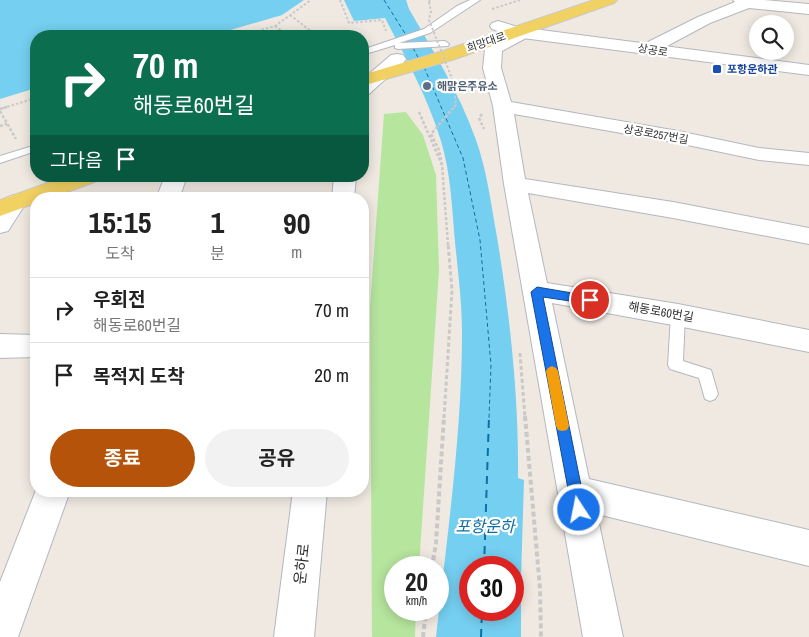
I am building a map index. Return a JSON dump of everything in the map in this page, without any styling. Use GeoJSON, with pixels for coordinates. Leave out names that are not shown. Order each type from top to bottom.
{"type":"FeatureCollection","features":[{"type":"Feature","properties":{"kind":"main road","name":"희망대로"},"geometry":{"type":"LineString","coordinates":[[447,49],[498,26],[570,0]]}},
{"type":"Feature","properties":{"kind":"main road","name":"희망대로"},"geometry":{"type":"LineString","coordinates":[[369,74],[393,54],[447,49],[519,33],[609,0]]}},
{"type":"Feature","properties":{"kind":"main road"},"geometry":{"type":"LineString","coordinates":[[5,200],[30,181]]}},
{"type":"Feature","properties":{"kind":"main road"},"geometry":{"type":"LineString","coordinates":[[33,192],[68,182]]}},
{"type":"Feature","properties":{"kind":"main road"},"geometry":{"type":"LineString","coordinates":[[5,200],[30,193]]}},
{"type":"Feature","properties":{"kind":"street"},"geometry":{"type":"LineString","coordinates":[[648,49],[744,2],[809,9]]}},
{"type":"Feature","properties":{"kind":"street","name":"상공로"},"geometry":{"type":"LineString","coordinates":[[498,26],[519,33],[809,70]]}},
{"type":"Feature","properties":{"kind":"street"},"geometry":{"type":"LineString","coordinates":[[519,33],[494,49],[492,68],[500,97],[515,184],[603,637]]}},
{"type":"Feature","properties":{"kind":"street","name":"상공로257번길"},"geometry":{"type":"LineString","coordinates":[[500,97],[759,154],[809,159]]}},
{"type":"Feature","properties":{"kind":"street"},"geometry":{"type":"LineString","coordinates":[[515,184],[673,210],[809,236]]}},
{"type":"Feature","properties":{"kind":"street"},"geometry":{"type":"LineString","coordinates":[[0,225],[5,200]]}},
{"type":"Feature","properties":{"kind":"street","name":"해동로60번길"},"geometry":{"type":"LineString","coordinates":[[537,292],[678,315],[809,341]]}},
{"type":"Feature","properties":{"kind":"street"},"geometry":{"type":"LineString","coordinates":[[0,346],[30,346]]}},
{"type":"Feature","properties":{"kind":"street"},"geometry":{"type":"LineString","coordinates":[[575,492],[809,548]]}},
{"type":"Feature","properties":{"kind":"street"},"geometry":{"type":"LineString","coordinates":[[0,632],[51,497]]}},
{"type":"Feature","properties":{"kind":"street","name":"운하로"},"geometry":{"type":"LineString","coordinates":[[294,637],[309,497]]}},
{"type":"Feature","properties":{"kind":"lane"},"geometry":{"type":"LineString","coordinates":[[393,54],[460,8],[476,0]]}},
{"type":"Feature","properties":{"kind":"lane"},"geometry":{"type":"LineString","coordinates":[[369,55],[447,49]]}},
{"type":"Feature","properties":{"kind":"lane"},"geometry":{"type":"LineString","coordinates":[[0,160],[30,150]]}},
{"type":"Feature","properties":{"kind":"lane"},"geometry":{"type":"LineString","coordinates":[[678,315],[675,365],[706,374],[710,394]]}},
{"type":"Feature","properties":{"kind":"path"},"geometry":{"type":"LineString","coordinates":[[261,30],[275,26],[311,0]]}},
{"type":"Feature","properties":{"kind":"path"},"geometry":{"type":"LineString","coordinates":[[340,0],[350,23],[382,20],[393,54]]}},
{"type":"Feature","properties":{"kind":"path"},"geometry":{"type":"LineString","coordinates":[[430,0],[431,11],[429,20],[453,81],[456,105],[431,134],[439,150],[442,165],[452,290],[434,556]]}},
{"type":"Feature","properties":{"kind":"path"},"geometry":{"type":"LineString","coordinates":[[290,15],[309,30]]}},
{"type":"Feature","properties":{"kind":"path"},"geometry":{"type":"LineString","coordinates":[[275,26],[281,30]]}},
{"type":"Feature","properties":{"kind":"path"},"geometry":{"type":"LineString","coordinates":[[487,136],[479,118],[500,97]]}},
{"type":"Feature","properties":{"kind":"path"},"geometry":{"type":"LineString","coordinates":[[23,153],[0,110],[30,100]]}},
{"type":"Feature","properties":{"kind":"path"},"geometry":{"type":"LineString","coordinates":[[419,112],[442,165]]}},
{"type":"Feature","properties":{"kind":"path"},"geometry":{"type":"LineString","coordinates":[[0,126],[7,124]]}},
{"type":"Feature","properties":{"kind":"path"},"geometry":{"type":"LineString","coordinates":[[520,350],[540,589],[541,637]]}},
{"type":"Feature","properties":{"kind":"path"},"geometry":{"type":"LineString","coordinates":[[423,637],[425,621]]}},
{"type":"Feature","properties":{"kind":"green space"},"geometry":{"type":"Polygon","coordinates":[[[406,112],[423,135],[436,175],[439,270],[420,556],[384,556],[384,621],[416,621],[415,637],[372,637],[370,308],[384,114],[406,112]]]}},
{"type":"Feature","properties":{"kind":"water"},"geometry":{"type":"Polygon","coordinates":[[[0,0],[304,0],[282,15],[231,30],[30,30],[30,90],[0,99],[0,0]]]}},
{"type":"Feature","properties":{"kind":"water","name":"포항운하"},"geometry":{"type":"Polygon","coordinates":[[[344,0],[406,0],[409,9],[446,73],[470,123],[483,164],[497,237],[510,327],[517,418],[518,478],[524,480],[522,556],[459,556],[459,621],[521,621],[521,637],[436,637],[438,621],[449,621],[449,556],[445,556],[459,409],[461,310],[452,204],[441,141],[430,109],[416,78],[385,18],[354,21],[344,0]]]}},
{"type":"Feature","properties":{"kind":"ferry route"},"geometry":{"type":"LineString","coordinates":[[384,0],[406,35]]}},
{"type":"Feature","properties":{"kind":"ferry route"},"geometry":{"type":"LineString","coordinates":[[413,48],[419,59]]}},
{"type":"Feature","properties":{"kind":"ferry route"},"geometry":{"type":"LineString","coordinates":[[424,67],[463,158],[480,240],[491,365],[489,418]]}},
{"type":"Feature","properties":{"kind":"ferry route"},"geometry":{"type":"LineString","coordinates":[[484,556],[489,416]]}},
{"type":"Feature","properties":{"kind":"ferry route"},"geometry":{"type":"LineString","coordinates":[[481,637],[482,621]]}},
{"type":"Feature","properties":{"kind":"slow traffic"},"geometry":{"type":"LineString","coordinates":[[552,371],[562,426]]}},
{"type":"Feature","properties":{"kind":"place","name":"포항운하관"},"geometry":{"type":"Point","coordinates":[717,69]}},
{"type":"Feature","properties":{"kind":"place","name":"해맑은주유소"},"geometry":{"type":"Point","coordinates":[427,86]}},
{"type":"Feature","properties":{"kind":"route"},"geometry":{"type":"LineString","coordinates":[[579,510],[537,292],[590,300]]}}]}
